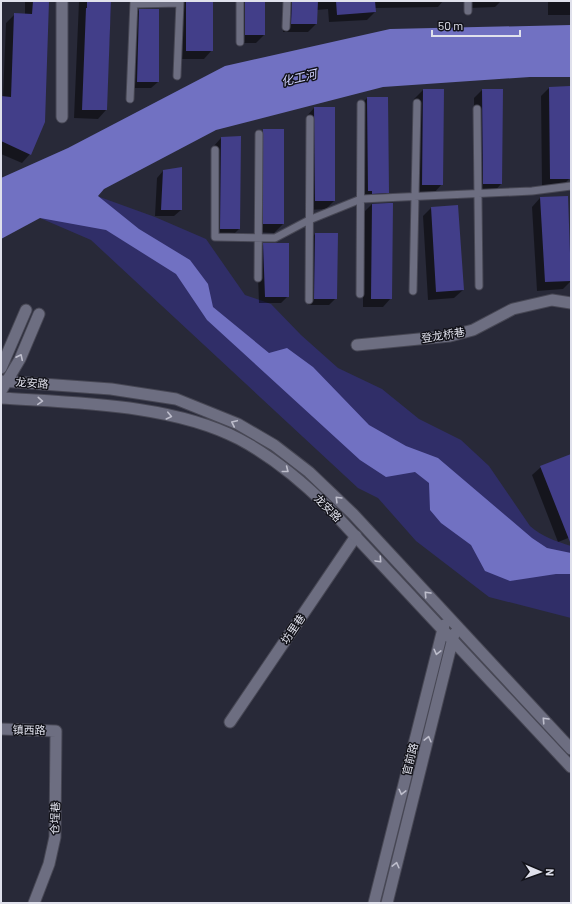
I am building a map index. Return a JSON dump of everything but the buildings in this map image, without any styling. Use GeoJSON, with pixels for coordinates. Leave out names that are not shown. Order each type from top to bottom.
{"type":"FeatureCollection","features":[{"type":"Feature","properties":{"kind":"main road"},"geometry":{"type":"LineString","coordinates":[[62,1],[62,117]]}},
{"type":"Feature","properties":{"kind":"main road","name":"登龙桥巷"},"geometry":{"type":"LineString","coordinates":[[357,345],[450,336],[473,330],[513,309],[552,300],[571,303]]}},
{"type":"Feature","properties":{"kind":"main road"},"geometry":{"type":"LineString","coordinates":[[1,368],[26,310]]}},
{"type":"Feature","properties":{"kind":"main road"},"geometry":{"type":"LineString","coordinates":[[3,385],[20,359],[39,314]]}},
{"type":"Feature","properties":{"kind":"main road","name":"龙安路"},"geometry":{"type":"LineString","coordinates":[[3,385],[105,388],[154,394],[194,405],[238,424],[274,445],[322,483],[571,749]]}},
{"type":"Feature","properties":{"kind":"main road","name":"龙安路"},"geometry":{"type":"LineString","coordinates":[[1,398],[108,405],[168,416],[220,431],[238,438],[258,450],[292,474],[307,487],[356,536],[571,767]]}},
{"type":"Feature","properties":{"kind":"main road","name":"坊里巷"},"geometry":{"type":"LineString","coordinates":[[230,722],[356,536]]}},
{"type":"Feature","properties":{"kind":"main road","name":"官前路"},"geometry":{"type":"LineString","coordinates":[[374,903],[446,614]]}},
{"type":"Feature","properties":{"kind":"main road","name":"官前路"},"geometry":{"type":"LineString","coordinates":[[386,903],[456,625]]}},
{"type":"Feature","properties":{"kind":"main road","name":"镇西路"},"geometry":{"type":"LineString","coordinates":[[1,729],[56,731]]}},
{"type":"Feature","properties":{"kind":"main road","name":"仓埕巷"},"geometry":{"type":"LineString","coordinates":[[34,903],[49,864],[55,838],[56,731]]}},
{"type":"Feature","properties":{"kind":"lane"},"geometry":{"type":"LineString","coordinates":[[240,1],[240,42]]}},
{"type":"Feature","properties":{"kind":"lane"},"geometry":{"type":"LineString","coordinates":[[286,28],[287,1]]}},
{"type":"Feature","properties":{"kind":"lane"},"geometry":{"type":"LineString","coordinates":[[468,1],[468,11]]}},
{"type":"Feature","properties":{"kind":"lane"},"geometry":{"type":"LineString","coordinates":[[130,99],[134,3],[180,2],[177,76]]}},
{"type":"Feature","properties":{"kind":"lane"},"geometry":{"type":"LineString","coordinates":[[413,291],[417,103]]}},
{"type":"Feature","properties":{"kind":"lane"},"geometry":{"type":"LineString","coordinates":[[360,294],[361,104]]}},
{"type":"Feature","properties":{"kind":"lane"},"geometry":{"type":"LineString","coordinates":[[477,109],[479,286]]}},
{"type":"Feature","properties":{"kind":"lane"},"geometry":{"type":"LineString","coordinates":[[309,300],[308,220],[310,119]]}},
{"type":"Feature","properties":{"kind":"lane"},"geometry":{"type":"LineString","coordinates":[[258,278],[259,134]]}},
{"type":"Feature","properties":{"kind":"lane"},"geometry":{"type":"LineString","coordinates":[[215,150],[215,237],[275,238],[308,220],[361,198],[532,191],[571,186]]}},
{"type":"Feature","properties":{"kind":"shaded area"},"geometry":{"type":"Polygon","coordinates":[[[97,196],[155,217],[206,239],[245,295],[271,304],[301,335],[338,368],[382,389],[419,419],[461,440],[489,466],[530,526],[544,536],[571,546],[571,618],[489,597],[416,541],[378,498],[358,488],[91,240],[40,218],[97,196]]]}},
{"type":"Feature","properties":{"kind":"water","name":"化工河"},"geometry":{"type":"Polygon","coordinates":[[[571,25],[571,77],[530,77],[383,87],[216,130],[104,189],[98,196],[139,229],[190,260],[208,284],[213,307],[269,353],[287,348],[313,367],[369,425],[406,446],[438,458],[532,538],[547,548],[571,553],[571,574],[556,574],[510,581],[485,571],[471,545],[441,523],[430,510],[429,483],[415,472],[386,477],[360,460],[207,320],[176,274],[106,230],[40,218],[1,239],[1,178],[68,148],[225,66],[390,29],[571,25]]]}}]}
